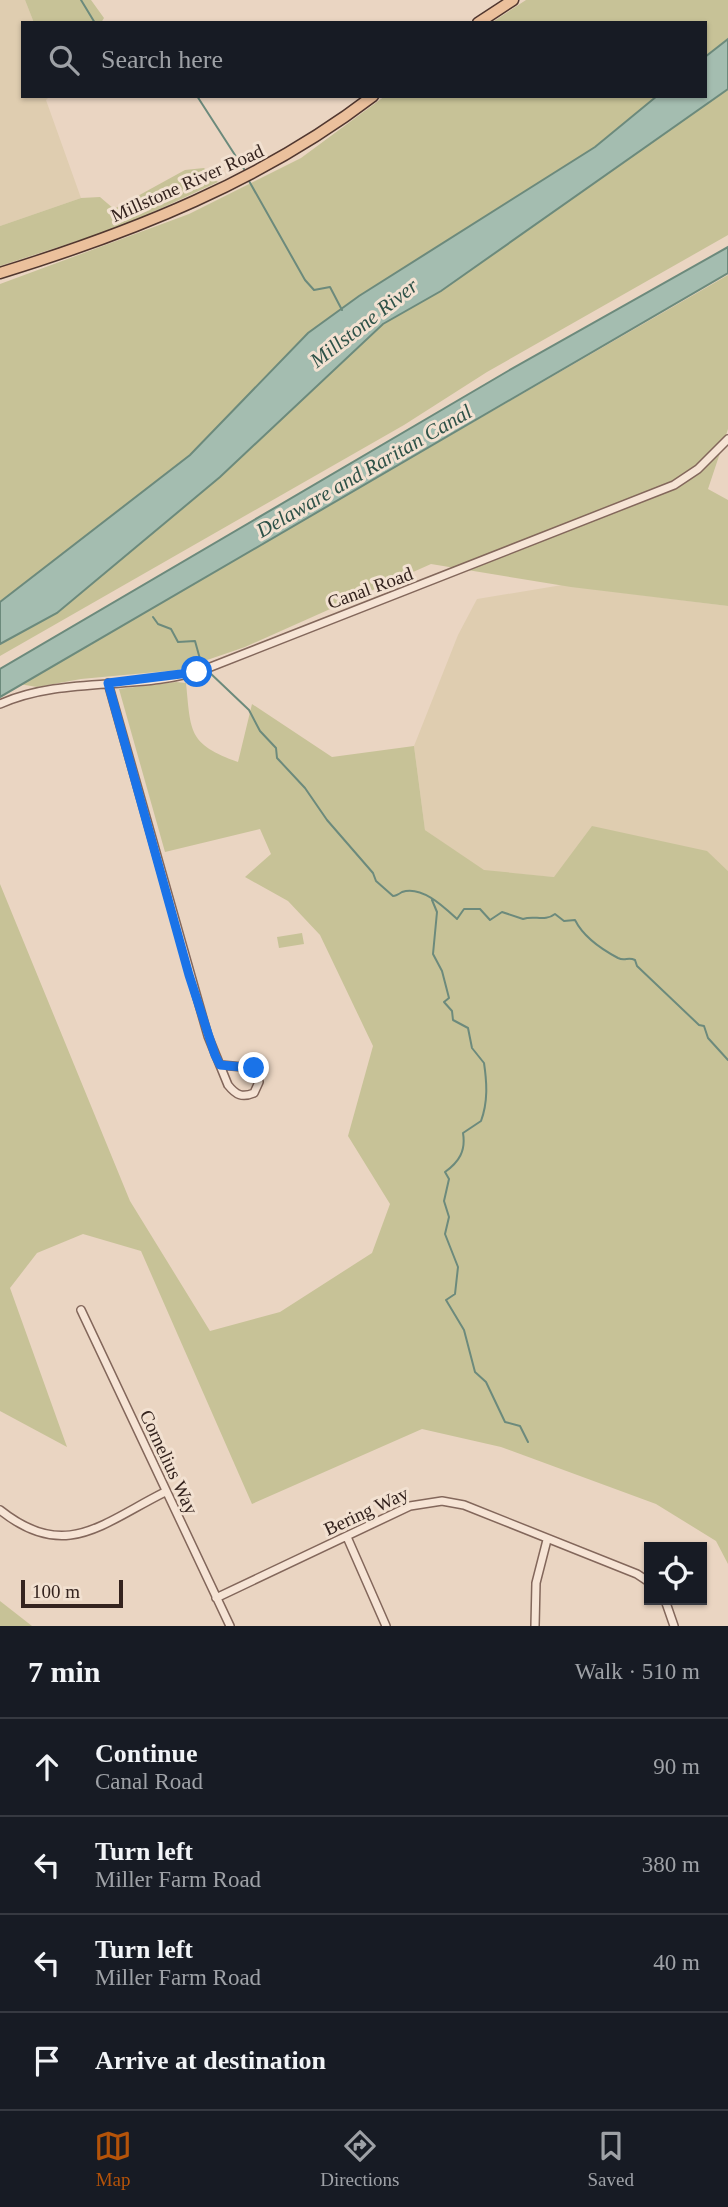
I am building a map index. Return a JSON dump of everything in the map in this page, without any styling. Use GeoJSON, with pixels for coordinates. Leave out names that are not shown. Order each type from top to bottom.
{"type":"FeatureCollection","features":[{"type":"Feature","properties":{"kind":"main road"},"geometry":{"type":"LineString","coordinates":[[481,21],[513,0]]}},
{"type":"Feature","properties":{"kind":"main road","name":"Millstone River Road"},"geometry":{"type":"LineString","coordinates":[[0,273],[93,243],[230,185],[310,143],[370,98]]}},
{"type":"Feature","properties":{"kind":"street","name":"Canal Road"},"geometry":{"type":"LineString","coordinates":[[0,704],[29,695],[197,672],[446,577],[674,485],[698,468],[728,439]]}},
{"type":"Feature","properties":{"kind":"street"},"geometry":{"type":"LineString","coordinates":[[108,683],[199,1007],[220,1065],[233,1091],[243,1096],[254,1093],[259,1082],[254,1068],[220,1065]]}},
{"type":"Feature","properties":{"kind":"street","name":"Cornelius Way"},"geometry":{"type":"LineString","coordinates":[[81,1310],[230,1626]]}},
{"type":"Feature","properties":{"kind":"street"},"geometry":{"type":"LineString","coordinates":[[0,1510],[28,1531],[62,1538],[87,1531],[165,1492]]}},
{"type":"Feature","properties":{"kind":"street","name":"Bering Way"},"geometry":{"type":"LineString","coordinates":[[216,1598],[410,1506],[442,1501],[464,1505],[644,1579]]}},
{"type":"Feature","properties":{"kind":"street"},"geometry":{"type":"LineString","coordinates":[[347,1537],[386,1626]]}},
{"type":"Feature","properties":{"kind":"street"},"geometry":{"type":"LineString","coordinates":[[535,1626],[537,1583],[547,1540]]}},
{"type":"Feature","properties":{"kind":"street"},"geometry":{"type":"LineString","coordinates":[[667,1605],[674,1626]]}},
{"type":"Feature","properties":{"kind":"shaded area"},"geometry":{"type":"Polygon","coordinates":[[[0,0],[25,0],[33,21],[21,21],[21,98],[48,98],[46,100],[81,198],[0,226],[0,0]]]}},
{"type":"Feature","properties":{"kind":"shaded area"},"geometry":{"type":"Polygon","coordinates":[[[25,0],[91,0],[104,18],[102,21],[33,21],[25,0]]]}},
{"type":"Feature","properties":{"kind":"shaded area"},"geometry":{"type":"Polygon","coordinates":[[[526,0],[728,0],[728,39],[707,55],[707,21],[494,21],[526,0]]]}},
{"type":"Feature","properties":{"kind":"shaded area"},"geometry":{"type":"Polygon","coordinates":[[[728,89],[728,235],[487,372],[404,425],[0,656],[0,644],[57,613],[220,477],[383,324],[441,291],[728,89]]]}},
{"type":"Feature","properties":{"kind":"shaded area"},"geometry":{"type":"Polygon","coordinates":[[[382,98],[655,98],[595,147],[359,296],[308,333],[190,455],[0,602],[0,284],[189,214],[301,158],[382,98]]]}},
{"type":"Feature","properties":{"kind":"shaded area"},"geometry":{"type":"Polygon","coordinates":[[[204,168],[218,182],[123,226],[0,266],[0,226],[81,198],[100,197],[114,209],[185,170],[204,168]]]}},
{"type":"Feature","properties":{"kind":"shaded area"},"geometry":{"type":"Polygon","coordinates":[[[728,275],[728,429],[708,489],[728,500],[728,606],[571,587],[431,564],[245,647],[178,670],[81,679],[37,687],[19,684],[728,275]]]}},
{"type":"Feature","properties":{"kind":"shaded area"},"geometry":{"type":"Polygon","coordinates":[[[562,585],[728,606],[728,871],[706,851],[554,877],[484,871],[425,830],[414,746],[458,635],[477,599],[562,585]]]}},
{"type":"Feature","properties":{"kind":"shaded area"},"geometry":{"type":"Polygon","coordinates":[[[186,683],[191,725],[201,742],[209,749],[238,762],[252,704],[332,757],[414,746],[425,830],[484,870],[554,877],[592,826],[707,851],[728,871],[728,1564],[716,1541],[656,1504],[501,1447],[422,1429],[252,1504],[141,1251],[83,1234],[37,1253],[10,1288],[67,1447],[0,1411],[0,884],[130,1201],[210,1331],[280,1312],[372,1253],[390,1204],[348,1136],[373,1046],[320,935],[288,901],[245,877],[271,854],[260,829],[165,852],[119,689],[186,683]]]}},
{"type":"Feature","properties":{"kind":"shaded area"},"geometry":{"type":"Polygon","coordinates":[[[302,933],[304,944],[279,948],[277,937],[302,933]]]}},
{"type":"Feature","properties":{"kind":"shaded area"},"geometry":{"type":"Polygon","coordinates":[[[0,1601],[32,1626],[0,1626],[0,1601]]]}},
{"type":"Feature","properties":{"kind":"water","name":"Millstone River"},"geometry":{"type":"Polygon","coordinates":[[[728,39],[728,89],[441,291],[383,324],[220,477],[57,613],[0,644],[0,602],[190,455],[308,333],[359,296],[595,147],[655,98],[707,98],[707,55],[728,39]]]}},
{"type":"Feature","properties":{"kind":"water","name":"Delaware and Raritan Canal"},"geometry":{"type":"Polygon","coordinates":[[[728,247],[728,273],[0,697],[0,669],[508,371],[728,247]]]}},
{"type":"Feature","properties":{"kind":"waterway"},"geometry":{"type":"LineString","coordinates":[[81,0],[94,21]]}},
{"type":"Feature","properties":{"kind":"waterway"},"geometry":{"type":"LineString","coordinates":[[198,98],[244,169]]}},
{"type":"Feature","properties":{"kind":"waterway"},"geometry":{"type":"LineString","coordinates":[[249,181],[305,280],[314,290],[330,287],[342,310]]}},
{"type":"Feature","properties":{"kind":"waterway"},"geometry":{"type":"LineString","coordinates":[[153,617],[158,624],[171,629],[178,642],[195,641],[200,659],[206,664]]}},
{"type":"Feature","properties":{"kind":"waterway"},"geometry":{"type":"LineString","coordinates":[[209,672],[249,710],[260,731],[276,748],[277,758],[305,788],[327,820],[373,873],[376,881],[393,896],[402,892],[417,892],[432,899],[457,919],[464,909],[480,909],[490,920],[502,912],[523,919],[547,918],[555,914],[564,921],[575,920],[588,937],[605,951],[621,959],[635,960],[637,966],[699,1025],[704,1026],[708,1038],[728,1060]]}},
{"type":"Feature","properties":{"kind":"waterway"},"geometry":{"type":"LineString","coordinates":[[432,900],[437,912],[433,954],[442,971],[449,998],[444,1002],[452,1011],[453,1020],[468,1028],[472,1048],[484,1063],[486,1085],[481,1121],[463,1133],[460,1156],[445,1172],[449,1179],[444,1201],[449,1217],[445,1234],[458,1267],[455,1294],[446,1300],[464,1330],[475,1372],[486,1382],[505,1422],[520,1426],[528,1442]]}},
{"type":"Feature","properties":{"kind":"route"},"geometry":{"type":"LineString","coordinates":[[197,672],[176,677],[108,683],[189,975],[215,1055],[220,1065],[245,1065],[254,1068]]}}]}
